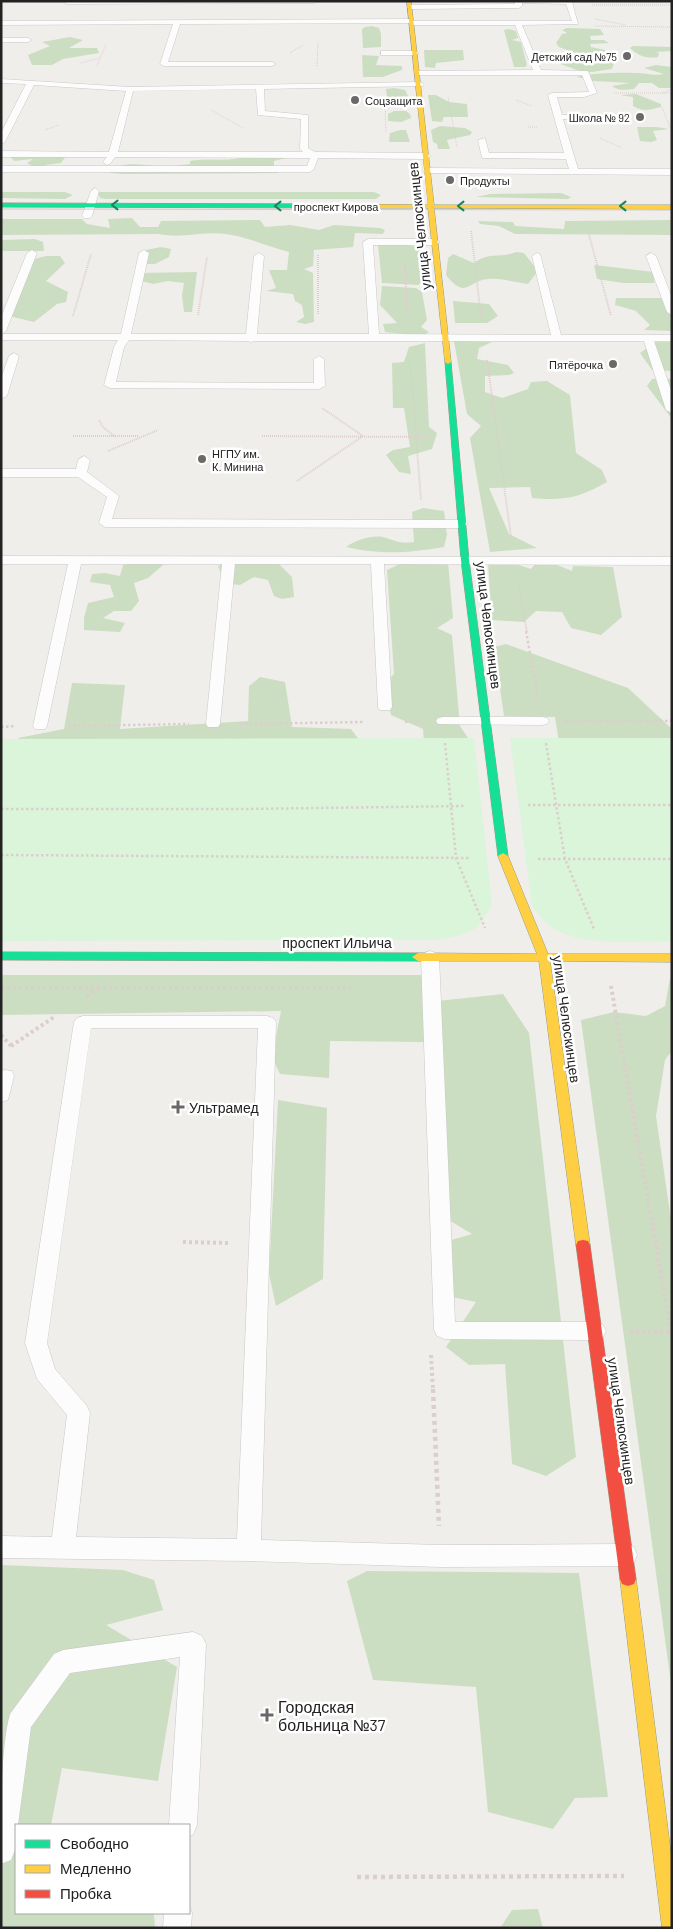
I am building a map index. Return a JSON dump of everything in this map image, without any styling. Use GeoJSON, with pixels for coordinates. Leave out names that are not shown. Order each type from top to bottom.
{"type":"FeatureCollection","features":[{"type":"Feature","properties":{"kind":"street","name":"улица Челюскинцев"},"geometry":{"type":"LineString","coordinates":[[409,4],[419,79],[446,338],[465,560],[503,858],[544,957],[625,1555],[662,1781],[664,1876],[671,1928]]}},
{"type":"Feature","properties":{"kind":"street","name":"проспект Кирова"},"geometry":{"type":"LineString","coordinates":[[1,205],[91,205],[672,218]]}},
{"type":"Feature","properties":{"kind":"street","name":"проспект Кирова"},"geometry":{"type":"LineString","coordinates":[[1,216],[432,212],[672,206]]}},
{"type":"Feature","properties":{"kind":"street","name":"проспект Ильича"},"geometry":{"type":"LineString","coordinates":[[1,956],[672,958]]}},
{"type":"Feature","properties":{"kind":"lane"},"geometry":{"type":"LineString","coordinates":[[57,23],[65,6],[272,6],[314,1]]}},
{"type":"Feature","properties":{"kind":"lane"},"geometry":{"type":"LineString","coordinates":[[1,23],[276,20],[576,22],[569,2],[518,2],[519,6],[409,4]]}},
{"type":"Feature","properties":{"kind":"lane"},"geometry":{"type":"LineString","coordinates":[[178,22],[163,67],[272,64]]}},
{"type":"Feature","properties":{"kind":"lane"},"geometry":{"type":"LineString","coordinates":[[518,23],[538,72]]}},
{"type":"Feature","properties":{"kind":"lane"},"geometry":{"type":"LineString","coordinates":[[1,40],[28,40]]}},
{"type":"Feature","properties":{"kind":"lane"},"geometry":{"type":"LineString","coordinates":[[384,52],[415,53]]}},
{"type":"Feature","properties":{"kind":"lane"},"geometry":{"type":"LineString","coordinates":[[1,81],[130,89],[260,88],[372,85],[419,79],[443,73],[585,73],[593,93],[584,95],[552,95],[574,172]]}},
{"type":"Feature","properties":{"kind":"lane"},"geometry":{"type":"LineString","coordinates":[[490,73],[492,81]]}},
{"type":"Feature","properties":{"kind":"lane"},"geometry":{"type":"LineString","coordinates":[[160,89],[162,79]]}},
{"type":"Feature","properties":{"kind":"lane"},"geometry":{"type":"LineString","coordinates":[[1,142],[31,83]]}},
{"type":"Feature","properties":{"kind":"lane"},"geometry":{"type":"LineString","coordinates":[[372,85],[372,94]]}},
{"type":"Feature","properties":{"kind":"lane"},"geometry":{"type":"LineString","coordinates":[[260,88],[261,113],[305,117],[304,149],[308,153],[315,155]]}},
{"type":"Feature","properties":{"kind":"lane"},"geometry":{"type":"LineString","coordinates":[[99,178],[102,169],[113,154],[130,89]]}},
{"type":"Feature","properties":{"kind":"lane"},"geometry":{"type":"LineString","coordinates":[[558,116],[597,117]]}},
{"type":"Feature","properties":{"kind":"lane"},"geometry":{"type":"LineString","coordinates":[[482,140],[485,156],[569,156]]}},
{"type":"Feature","properties":{"kind":"lane"},"geometry":{"type":"LineString","coordinates":[[1,154],[427,156]]}},
{"type":"Feature","properties":{"kind":"lane"},"geometry":{"type":"LineString","coordinates":[[1,169],[310,169],[315,155]]}},
{"type":"Feature","properties":{"kind":"lane"},"geometry":{"type":"LineString","coordinates":[[428,171],[672,172]]}},
{"type":"Feature","properties":{"kind":"lane"},"geometry":{"type":"LineString","coordinates":[[87,216],[96,191]]}},
{"type":"Feature","properties":{"kind":"lane"},"geometry":{"type":"LineString","coordinates":[[374,338],[368,242],[435,242]]}},
{"type":"Feature","properties":{"kind":"lane"},"geometry":{"type":"LineString","coordinates":[[1,331],[32,253]]}},
{"type":"Feature","properties":{"kind":"lane"},"geometry":{"type":"LineString","coordinates":[[144,253],[125,338],[119,347],[110,384],[319,386],[319,359]]}},
{"type":"Feature","properties":{"kind":"lane"},"geometry":{"type":"LineString","coordinates":[[251,338],[259,256]]}},
{"type":"Feature","properties":{"kind":"lane"},"geometry":{"type":"LineString","coordinates":[[537,256],[557,338]]}},
{"type":"Feature","properties":{"kind":"lane"},"geometry":{"type":"LineString","coordinates":[[651,256],[672,312]]}},
{"type":"Feature","properties":{"kind":"lane"},"geometry":{"type":"LineString","coordinates":[[1,338],[672,338]]}},
{"type":"Feature","properties":{"kind":"lane"},"geometry":{"type":"LineString","coordinates":[[648,338],[672,410]]}},
{"type":"Feature","properties":{"kind":"lane"},"geometry":{"type":"LineString","coordinates":[[1,396],[14,356]]}},
{"type":"Feature","properties":{"kind":"lane"},"geometry":{"type":"LineString","coordinates":[[81,473],[84,460]]}},
{"type":"Feature","properties":{"kind":"lane"},"geometry":{"type":"LineString","coordinates":[[1,473],[81,473],[114,496],[105,524],[462,524]]}},
{"type":"Feature","properties":{"kind":"lane"},"geometry":{"type":"LineString","coordinates":[[1,560],[672,561]]}},
{"type":"Feature","properties":{"kind":"lane"},"geometry":{"type":"LineString","coordinates":[[40,726],[76,560]]}},
{"type":"Feature","properties":{"kind":"lane"},"geometry":{"type":"LineString","coordinates":[[212,724],[229,560]]}},
{"type":"Feature","properties":{"kind":"lane"},"geometry":{"type":"LineString","coordinates":[[376,560],[385,707]]}},
{"type":"Feature","properties":{"kind":"lane"},"geometry":{"type":"LineString","coordinates":[[443,721],[542,721]]}},
{"type":"Feature","properties":{"kind":"lane"},"geometry":{"type":"LineString","coordinates":[[430,957],[445,1330],[595,1331]]}},
{"type":"Feature","properties":{"kind":"lane"},"geometry":{"type":"LineString","coordinates":[[63,1548],[79,1413],[45,1373],[36,1343],[82,1022],[267,1022],[248,1550]]}},
{"type":"Feature","properties":{"kind":"lane"},"geometry":{"type":"LineString","coordinates":[[1,1095],[5,1076]]}},
{"type":"Feature","properties":{"kind":"lane"},"geometry":{"type":"LineString","coordinates":[[1,1546],[248,1550],[441,1556],[625,1555]]}},
{"type":"Feature","properties":{"kind":"lane"},"geometry":{"type":"LineString","coordinates":[[1,1850],[18,1723],[63,1662],[192,1644],[183,1824]]}},
{"type":"Feature","properties":{"kind":"lane"},"geometry":{"type":"LineString","coordinates":[[177,1928],[178,1914]]}},
{"type":"Feature","properties":{"kind":"path"},"geometry":{"type":"LineString","coordinates":[[570,5],[672,5]]}},
{"type":"Feature","properties":{"kind":"path"},"geometry":{"type":"LineString","coordinates":[[573,13],[632,26]]}},
{"type":"Feature","properties":{"kind":"path"},"geometry":{"type":"LineString","coordinates":[[576,22],[592,26],[672,26]]}},
{"type":"Feature","properties":{"kind":"path"},"geometry":{"type":"LineString","coordinates":[[313,41],[319,39],[316,86]]}},
{"type":"Feature","properties":{"kind":"path"},"geometry":{"type":"LineString","coordinates":[[89,85],[107,41]]}},
{"type":"Feature","properties":{"kind":"path"},"geometry":{"type":"LineString","coordinates":[[272,64],[307,42]]}},
{"type":"Feature","properties":{"kind":"path"},"geometry":{"type":"LineString","coordinates":[[443,73],[462,172]]}},
{"type":"Feature","properties":{"kind":"path"},"geometry":{"type":"LineString","coordinates":[[663,93],[672,89]]}},
{"type":"Feature","properties":{"kind":"path"},"geometry":{"type":"LineString","coordinates":[[593,93],[672,93]]}},
{"type":"Feature","properties":{"kind":"path"},"geometry":{"type":"LineString","coordinates":[[385,103],[386,156]]}},
{"type":"Feature","properties":{"kind":"path"},"geometry":{"type":"LineString","coordinates":[[662,107],[672,132]]}},
{"type":"Feature","properties":{"kind":"path"},"geometry":{"type":"LineString","coordinates":[[587,227],[618,338]]}},
{"type":"Feature","properties":{"kind":"path"},"geometry":{"type":"LineString","coordinates":[[404,242],[408,338],[423,524]]}},
{"type":"Feature","properties":{"kind":"path"},"geometry":{"type":"LineString","coordinates":[[67,338],[91,254]]}},
{"type":"Feature","properties":{"kind":"path"},"geometry":{"type":"LineString","coordinates":[[318,255],[318,339]]}},
{"type":"Feature","properties":{"kind":"path"},"geometry":{"type":"LineString","coordinates":[[198,316],[207,257]]}},
{"type":"Feature","properties":{"kind":"path"},"geometry":{"type":"LineString","coordinates":[[288,386],[363,436]]}},
{"type":"Feature","properties":{"kind":"path"},"geometry":{"type":"LineString","coordinates":[[100,420],[103,426],[115,437]]}},
{"type":"Feature","properties":{"kind":"path"},"geometry":{"type":"LineString","coordinates":[[73,436],[138,436],[158,430]]}},
{"type":"Feature","properties":{"kind":"path"},"geometry":{"type":"LineString","coordinates":[[84,460],[126,444],[138,436]]}},
{"type":"Feature","properties":{"kind":"path"},"geometry":{"type":"LineString","coordinates":[[262,436],[455,437]]}},
{"type":"Feature","properties":{"kind":"path"},"geometry":{"type":"LineString","coordinates":[[297,481],[363,436]]}},
{"type":"Feature","properties":{"kind":"path"},"geometry":{"type":"LineString","coordinates":[[443,721],[456,858],[486,931]]}},
{"type":"Feature","properties":{"kind":"path"},"geometry":{"type":"LineString","coordinates":[[542,721],[672,721]]}},
{"type":"Feature","properties":{"kind":"path"},"geometry":{"type":"LineString","coordinates":[[527,806],[672,805]]}},
{"type":"Feature","properties":{"kind":"path"},"geometry":{"type":"LineString","coordinates":[[1,809],[244,809],[474,806]]}},
{"type":"Feature","properties":{"kind":"path"},"geometry":{"type":"LineString","coordinates":[[1,855],[480,858]]}},
{"type":"Feature","properties":{"kind":"path"},"geometry":{"type":"LineString","coordinates":[[531,859],[672,859]]}},
{"type":"Feature","properties":{"kind":"path"},"geometry":{"type":"LineString","coordinates":[[610,982],[672,1337]]}},
{"type":"Feature","properties":{"kind":"path"},"geometry":{"type":"LineString","coordinates":[[1,988],[353,988]]}},
{"type":"Feature","properties":{"kind":"path"},"geometry":{"type":"LineString","coordinates":[[196,1107],[264,1106]]}},
{"type":"Feature","properties":{"kind":"path"},"geometry":{"type":"LineString","coordinates":[[183,1242],[259,1243]]}},
{"type":"Feature","properties":{"kind":"path"},"geometry":{"type":"LineString","coordinates":[[441,1556],[431,1355],[445,1330]]}},
{"type":"Feature","properties":{"kind":"path"},"geometry":{"type":"LineString","coordinates":[[357,1878],[664,1876]]}},
{"type":"Feature","properties":{"kind":"green space"},"geometry":{"type":"Polygon","coordinates":[[[372,26],[379,28],[381,47],[363,48],[362,29],[372,26]]]}},
{"type":"Feature","properties":{"kind":"green space"},"geometry":{"type":"Polygon","coordinates":[[[567,28],[600,29],[604,35],[590,36],[591,40],[604,40],[609,43],[590,44],[591,47],[605,50],[615,60],[612,69],[585,73],[558,63],[563,57],[578,56],[578,54],[559,47],[556,43],[562,34],[567,33],[562,30],[567,28]]]}},
{"type":"Feature","properties":{"kind":"green space"},"geometry":{"type":"Polygon","coordinates":[[[504,30],[516,31],[518,38],[512,40],[521,42],[527,65],[525,67],[514,67],[504,30]]]}},
{"type":"Feature","properties":{"kind":"green space"},"geometry":{"type":"Polygon","coordinates":[[[70,37],[83,40],[69,48],[97,48],[99,53],[63,59],[52,65],[32,65],[28,55],[50,46],[42,42],[70,37]]]}},
{"type":"Feature","properties":{"kind":"green space"},"geometry":{"type":"Polygon","coordinates":[[[633,46],[672,47],[672,51],[656,52],[659,53],[658,57],[650,58],[633,51],[630,48],[633,46]]]}},
{"type":"Feature","properties":{"kind":"green space"},"geometry":{"type":"Polygon","coordinates":[[[424,50],[463,50],[464,60],[436,63],[435,68],[425,67],[424,50]]]}},
{"type":"Feature","properties":{"kind":"green space"},"geometry":{"type":"Polygon","coordinates":[[[362,55],[379,56],[376,65],[402,66],[402,70],[383,77],[363,77],[362,55]]]}},
{"type":"Feature","properties":{"kind":"green space"},"geometry":{"type":"Polygon","coordinates":[[[656,65],[672,67],[672,88],[659,88],[652,83],[639,83],[634,89],[622,90],[612,86],[630,83],[594,81],[577,77],[615,73],[664,74],[644,68],[656,65]]]}},
{"type":"Feature","properties":{"kind":"green space"},"geometry":{"type":"Polygon","coordinates":[[[386,89],[405,90],[410,100],[398,104],[387,98],[386,89]]]}},
{"type":"Feature","properties":{"kind":"green space"},"geometry":{"type":"Polygon","coordinates":[[[636,94],[661,104],[661,107],[643,110],[633,106],[633,97],[620,95],[636,94]]]}},
{"type":"Feature","properties":{"kind":"green space"},"geometry":{"type":"Polygon","coordinates":[[[428,95],[436,95],[449,102],[467,104],[468,117],[444,117],[442,122],[432,121],[428,95]]]}},
{"type":"Feature","properties":{"kind":"green space"},"geometry":{"type":"Polygon","coordinates":[[[394,111],[406,111],[410,114],[411,118],[401,122],[388,121],[388,114],[394,111]]]}},
{"type":"Feature","properties":{"kind":"green space"},"geometry":{"type":"Polygon","coordinates":[[[440,126],[465,128],[472,132],[470,135],[447,140],[450,149],[438,149],[437,144],[433,142],[431,130],[440,126]]]}},
{"type":"Feature","properties":{"kind":"green space"},"geometry":{"type":"Polygon","coordinates":[[[637,127],[669,129],[653,131],[657,140],[651,142],[640,141],[637,127]]]}},
{"type":"Feature","properties":{"kind":"green space"},"geometry":{"type":"Polygon","coordinates":[[[406,130],[410,142],[389,142],[390,133],[406,130]]]}},
{"type":"Feature","properties":{"kind":"green space"},"geometry":{"type":"Polygon","coordinates":[[[253,153],[286,158],[274,161],[274,169],[279,171],[277,173],[124,174],[108,171],[127,165],[174,166],[190,164],[190,161],[198,160],[239,158],[253,153]]]}},
{"type":"Feature","properties":{"kind":"green space"},"geometry":{"type":"Polygon","coordinates":[[[8,154],[66,156],[61,163],[45,165],[45,172],[20,172],[18,170],[32,166],[27,163],[33,159],[14,161],[8,154]]]}},
{"type":"Feature","properties":{"kind":"green space"},"geometry":{"type":"Polygon","coordinates":[[[1,192],[65,192],[73,195],[65,199],[1,198],[1,192]]]}},
{"type":"Feature","properties":{"kind":"green space"},"geometry":{"type":"Polygon","coordinates":[[[99,192],[374,192],[381,195],[376,199],[106,199],[100,198],[99,192]]]}},
{"type":"Feature","properties":{"kind":"green space"},"geometry":{"type":"Polygon","coordinates":[[[561,193],[571,197],[568,199],[476,197],[490,194],[561,193]]]}},
{"type":"Feature","properties":{"kind":"green space"},"geometry":{"type":"Polygon","coordinates":[[[132,218],[140,227],[158,227],[161,221],[260,220],[265,227],[290,225],[319,230],[334,225],[380,228],[385,230],[383,234],[355,233],[353,247],[314,250],[313,266],[304,269],[313,273],[314,322],[305,324],[296,322],[304,317],[302,305],[295,301],[293,294],[266,291],[276,288],[269,270],[287,270],[289,252],[249,239],[217,233],[176,236],[159,234],[1,235],[1,219],[82,219],[87,224],[110,228],[108,219],[132,218]]]}},
{"type":"Feature","properties":{"kind":"green space"},"geometry":{"type":"Polygon","coordinates":[[[672,220],[672,235],[515,234],[499,226],[480,224],[478,221],[513,222],[515,226],[564,229],[565,221],[672,220]]]}},
{"type":"Feature","properties":{"kind":"green space"},"geometry":{"type":"Polygon","coordinates":[[[35,239],[43,242],[44,251],[1,251],[1,240],[35,239]]]}},
{"type":"Feature","properties":{"kind":"green space"},"geometry":{"type":"Polygon","coordinates":[[[394,243],[419,247],[423,281],[418,285],[382,283],[378,245],[394,243]]]}},
{"type":"Feature","properties":{"kind":"green space"},"geometry":{"type":"Polygon","coordinates":[[[161,247],[171,249],[169,257],[155,264],[141,264],[141,254],[146,250],[161,247]]]}},
{"type":"Feature","properties":{"kind":"green space"},"geometry":{"type":"Polygon","coordinates":[[[516,252],[524,253],[538,271],[528,284],[488,279],[463,288],[453,283],[446,275],[448,258],[453,254],[474,263],[485,257],[516,252]]]}},
{"type":"Feature","properties":{"kind":"green space"},"geometry":{"type":"Polygon","coordinates":[[[46,256],[60,256],[65,263],[46,281],[68,292],[66,302],[57,304],[34,322],[5,315],[23,262],[46,256]]]}},
{"type":"Feature","properties":{"kind":"green space"},"geometry":{"type":"Polygon","coordinates":[[[594,265],[654,272],[654,283],[623,283],[597,279],[594,265]]]}},
{"type":"Feature","properties":{"kind":"green space"},"geometry":{"type":"Polygon","coordinates":[[[197,272],[192,312],[184,312],[182,295],[184,283],[168,281],[153,284],[133,279],[137,273],[197,272]]]}},
{"type":"Feature","properties":{"kind":"green space"},"geometry":{"type":"Polygon","coordinates":[[[382,286],[416,288],[422,292],[427,320],[421,327],[429,332],[423,336],[385,332],[383,324],[397,323],[380,305],[382,286]]]}},
{"type":"Feature","properties":{"kind":"green space"},"geometry":{"type":"Polygon","coordinates":[[[616,298],[661,298],[672,308],[670,320],[672,321],[672,331],[644,330],[650,325],[636,311],[615,305],[616,298]]]}},
{"type":"Feature","properties":{"kind":"green space"},"geometry":{"type":"Polygon","coordinates":[[[453,301],[489,304],[498,316],[487,323],[455,323],[453,301]]]}},
{"type":"Feature","properties":{"kind":"green space"},"geometry":{"type":"Polygon","coordinates":[[[454,341],[492,342],[479,348],[477,359],[508,365],[514,373],[485,376],[485,392],[502,398],[528,389],[531,382],[547,381],[570,395],[576,453],[602,470],[607,482],[579,495],[553,499],[532,498],[530,487],[489,488],[509,534],[537,548],[490,552],[470,438],[481,426],[467,414],[454,341]]]}},
{"type":"Feature","properties":{"kind":"green space"},"geometry":{"type":"Polygon","coordinates":[[[656,342],[672,342],[672,371],[652,370],[640,353],[656,342]]]}},
{"type":"Feature","properties":{"kind":"green space"},"geometry":{"type":"Polygon","coordinates":[[[425,343],[429,427],[437,433],[432,449],[408,456],[411,474],[399,472],[386,455],[393,450],[410,447],[404,408],[393,408],[392,363],[404,362],[409,347],[425,343]]]}},
{"type":"Feature","properties":{"kind":"green space"},"geometry":{"type":"Polygon","coordinates":[[[652,379],[672,379],[672,419],[647,386],[652,379]]]}},
{"type":"Feature","properties":{"kind":"green space"},"geometry":{"type":"Polygon","coordinates":[[[423,508],[444,511],[447,535],[444,547],[395,552],[359,550],[346,547],[369,537],[383,537],[409,543],[414,542],[412,512],[423,508]]]}},
{"type":"Feature","properties":{"kind":"green space"},"geometry":{"type":"Polygon","coordinates":[[[151,558],[163,565],[148,578],[134,583],[139,601],[131,611],[114,611],[103,618],[125,623],[120,632],[84,630],[84,618],[88,603],[114,597],[110,585],[90,582],[92,574],[105,573],[120,576],[123,565],[151,558]]]}},
{"type":"Feature","properties":{"kind":"green space"},"geometry":{"type":"Polygon","coordinates":[[[276,561],[292,577],[294,597],[282,599],[274,596],[268,580],[254,577],[240,585],[225,583],[218,566],[224,563],[276,561]]]}},
{"type":"Feature","properties":{"kind":"green space"},"geometry":{"type":"Polygon","coordinates":[[[448,562],[453,618],[437,628],[452,635],[460,726],[470,741],[1,884],[34,775],[18,738],[64,729],[72,683],[125,685],[120,729],[248,721],[249,686],[260,677],[285,682],[292,727],[351,729],[360,741],[424,742],[423,729],[391,715],[384,684],[394,674],[387,570],[402,563],[448,562]]]}},
{"type":"Feature","properties":{"kind":"green space"},"geometry":{"type":"Polygon","coordinates":[[[509,562],[531,569],[535,564],[552,563],[572,571],[573,566],[613,567],[622,617],[601,635],[571,628],[562,612],[536,611],[524,622],[492,620],[488,563],[509,562]]]}},
{"type":"Feature","properties":{"kind":"green space"},"geometry":{"type":"Polygon","coordinates":[[[506,644],[628,688],[672,729],[672,799],[563,768],[555,717],[504,716],[494,647],[506,644]]]}},
{"type":"Feature","properties":{"kind":"green space"},"geometry":{"type":"Polygon","coordinates":[[[474,738],[492,904],[482,921],[471,931],[437,940],[1,941],[1,739],[474,738]]]}},
{"type":"Feature","properties":{"kind":"green space"},"geometry":{"type":"Polygon","coordinates":[[[510,738],[672,738],[672,941],[605,942],[571,936],[556,930],[544,921],[532,906],[510,738]]]}},
{"type":"Feature","properties":{"kind":"green space"},"geometry":{"type":"Polygon","coordinates":[[[1,975],[423,975],[428,1002],[503,994],[529,1033],[576,1457],[546,1476],[512,1464],[505,1364],[469,1365],[446,1347],[476,1302],[437,1294],[441,1243],[472,1234],[432,1210],[425,1042],[330,1041],[329,1078],[280,1074],[272,1057],[281,1011],[1,1015],[1,975]]]}},
{"type":"Feature","properties":{"kind":"green space"},"geometry":{"type":"Polygon","coordinates":[[[670,978],[672,979],[672,1051],[665,1060],[656,1116],[672,1227],[672,1691],[581,1020],[614,1012],[646,1016],[665,1006],[670,978]]]}},
{"type":"Feature","properties":{"kind":"green space"},"geometry":{"type":"Polygon","coordinates":[[[278,1100],[327,1108],[323,1279],[276,1306],[269,1274],[278,1100]]]}},
{"type":"Feature","properties":{"kind":"green space"},"geometry":{"type":"Polygon","coordinates":[[[1,1565],[123,1570],[154,1580],[163,1610],[106,1625],[177,1667],[158,1781],[62,1768],[51,1824],[15,1824],[15,1914],[154,1914],[155,1928],[1,1928],[1,1565]]]}},
{"type":"Feature","properties":{"kind":"green space"},"geometry":{"type":"Polygon","coordinates":[[[367,1571],[579,1573],[608,1797],[575,1798],[553,1829],[488,1812],[476,1687],[373,1680],[347,1581],[367,1571]]]}},
{"type":"Feature","properties":{"kind":"green space"},"geometry":{"type":"Polygon","coordinates":[[[538,1909],[543,1928],[500,1928],[512,1910],[538,1909]]]}},
{"type":"Feature","properties":{"kind":"tram line"},"geometry":{"type":"LineString","coordinates":[[1,209],[672,210]]}},
{"type":"Feature","properties":{"kind":"traffic: fast"},"geometry":{"type":"LineString","coordinates":[[1,205],[338,206]]}},
{"type":"Feature","properties":{"kind":"traffic: fast"},"geometry":{"type":"LineString","coordinates":[[448,362],[465,560],[503,856]]}},
{"type":"Feature","properties":{"kind":"traffic: fast"},"geometry":{"type":"LineString","coordinates":[[1,956],[418,957]]}},
{"type":"Feature","properties":{"kind":"traffic: slow"},"geometry":{"type":"LineString","coordinates":[[409,1],[448,362]]}},
{"type":"Feature","properties":{"kind":"traffic: slow"},"geometry":{"type":"LineString","coordinates":[[338,206],[672,207]]}},
{"type":"Feature","properties":{"kind":"traffic: slow"},"geometry":{"type":"LineString","coordinates":[[503,856],[544,957],[583,1245]]}},
{"type":"Feature","properties":{"kind":"traffic: slow"},"geometry":{"type":"LineString","coordinates":[[418,957],[672,958]]}},
{"type":"Feature","properties":{"kind":"traffic: slow"},"geometry":{"type":"LineString","coordinates":[[628,1579],[671,1928]]}},
{"type":"Feature","properties":{"kind":"traffic: jam"},"geometry":{"type":"LineString","coordinates":[[583,1245],[628,1579]]}},
{"type":"Feature","properties":{"kind":"place","name":"Детский сад №75"},"geometry":{"type":"Point","coordinates":[627,56]}},
{"type":"Feature","properties":{"kind":"place","name":"Соцзащита"},"geometry":{"type":"Point","coordinates":[355,100]}},
{"type":"Feature","properties":{"kind":"place","name":"Школа № 92"},"geometry":{"type":"Point","coordinates":[640,117]}},
{"type":"Feature","properties":{"kind":"place","name":"Продукты"},"geometry":{"type":"Point","coordinates":[450,180]}},
{"type":"Feature","properties":{"kind":"place","name":"Пятёрочка"},"geometry":{"type":"Point","coordinates":[613,364]}},
{"type":"Feature","properties":{"kind":"place","name":"НГПУ им. К. Минина"},"geometry":{"type":"Point","coordinates":[202,459]}},
{"type":"Feature","properties":{"kind":"place","name":"Ультрамед"},"geometry":{"type":"Point","coordinates":[178,1107]}},
{"type":"Feature","properties":{"kind":"place","name":"Городская больница №37"},"geometry":{"type":"Point","coordinates":[267,1715]}}]}
